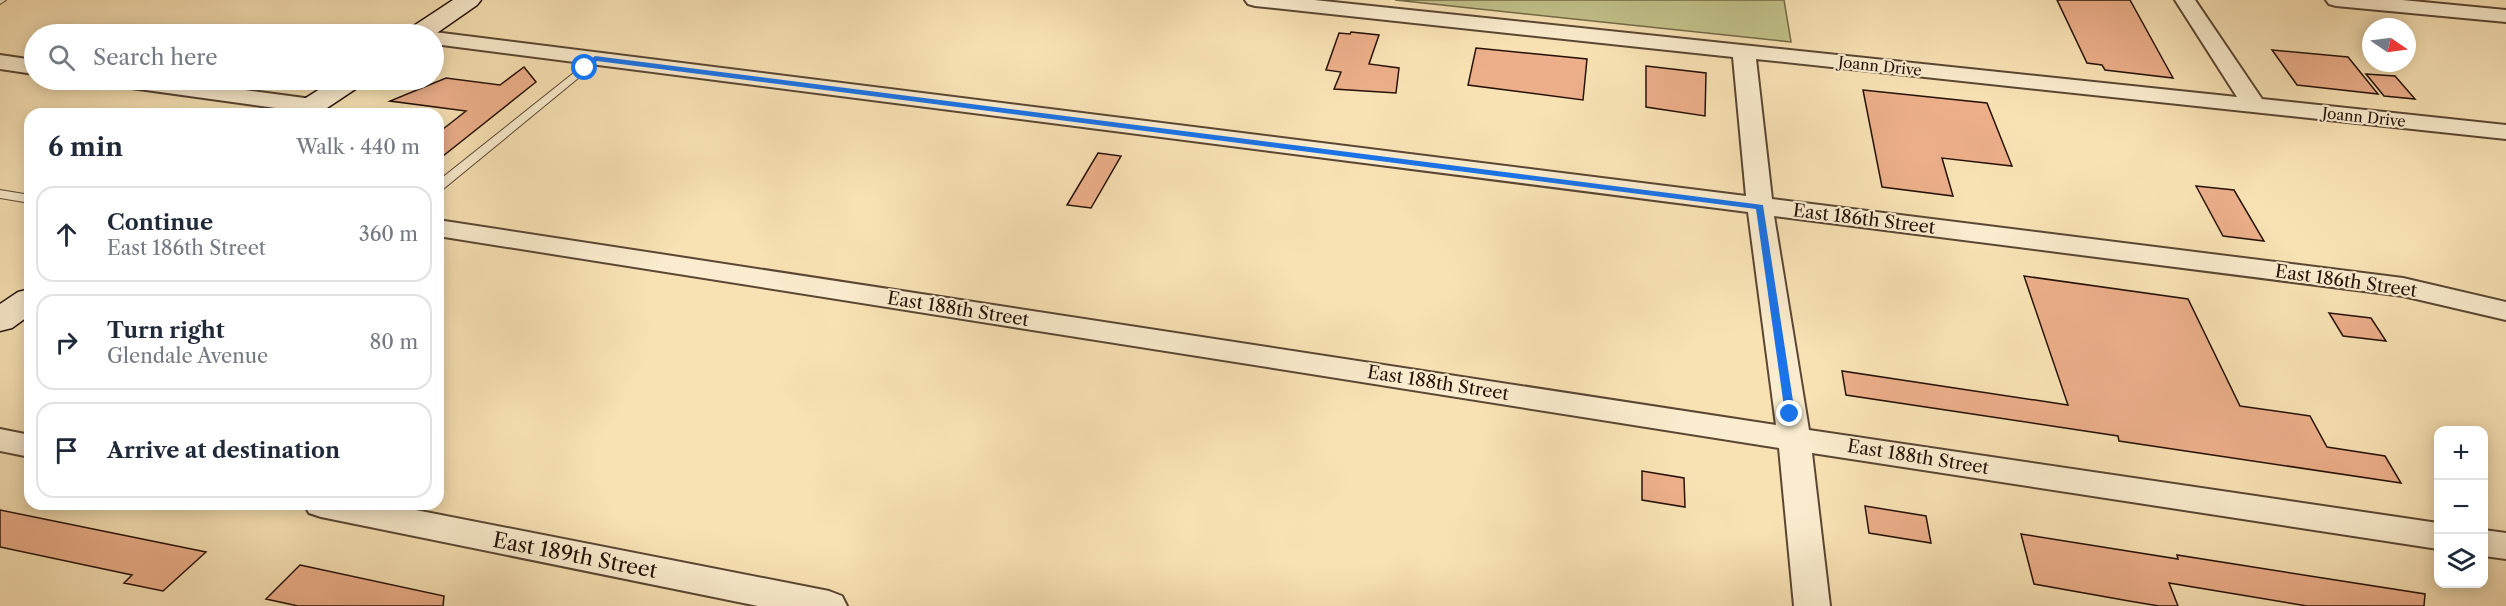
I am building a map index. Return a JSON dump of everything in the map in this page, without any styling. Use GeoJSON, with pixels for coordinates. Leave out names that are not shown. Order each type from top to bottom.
{"type":"FeatureCollection","features":[{"type":"Feature","properties":{"kind":"main road"},"geometry":{"type":"LineString","coordinates":[[433,24],[469,0]]}},
{"type":"Feature","properties":{"kind":"main road"},"geometry":{"type":"LineString","coordinates":[[309,108],[336,90]]}},
{"type":"Feature","properties":{"kind":"main road"},"geometry":{"type":"LineString","coordinates":[[0,320],[24,303]]}},
{"type":"Feature","properties":{"kind":"street","name":"Joann Drive"},"geometry":{"type":"LineString","coordinates":[[1255,0],[2506,132]]}},
{"type":"Feature","properties":{"kind":"street"},"geometry":{"type":"LineString","coordinates":[[2185,0],[2254,105]]}},
{"type":"Feature","properties":{"kind":"street"},"geometry":{"type":"LineString","coordinates":[[2336,0],[2506,16]]}},
{"type":"Feature","properties":{"kind":"street","name":"East 186th Street"},"geometry":{"type":"LineString","coordinates":[[444,39],[2403,287],[2506,311]]}},
{"type":"Feature","properties":{"kind":"street"},"geometry":{"type":"LineString","coordinates":[[1744,52],[1760,207],[1794,439],[1812,606]]}},
{"type":"Feature","properties":{"kind":"street"},"geometry":{"type":"LineString","coordinates":[[0,62],[24,66]]}},
{"type":"Feature","properties":{"kind":"street"},"geometry":{"type":"LineString","coordinates":[[185,90],[294,108]]}},
{"type":"Feature","properties":{"kind":"street","name":"East 188th Street"},"geometry":{"type":"LineString","coordinates":[[444,229],[1794,439],[2434,535]]}},
{"type":"Feature","properties":{"kind":"street"},"geometry":{"type":"LineString","coordinates":[[0,440],[24,445]]}},
{"type":"Feature","properties":{"kind":"street","name":"East 189th Street"},"geometry":{"type":"LineString","coordinates":[[351,510],[829,606]]}},
{"type":"Feature","properties":{"kind":"street"},"geometry":{"type":"LineString","coordinates":[[2488,544],[2506,546]]}},
{"type":"Feature","properties":{"kind":"lane"},"geometry":{"type":"LineString","coordinates":[[444,182],[595,59]]}},
{"type":"Feature","properties":{"kind":"lane"},"geometry":{"type":"LineString","coordinates":[[0,194],[24,198]]}},
{"type":"Feature","properties":{"kind":"green space"},"geometry":{"type":"Polygon","coordinates":[[[1395,0],[1784,0],[1791,42],[1395,0]]]}},
{"type":"Feature","properties":{"kind":"building"},"geometry":{"type":"Polygon","coordinates":[[[2057,0],[2130,0],[2173,78],[2105,70],[2102,65],[2087,63],[2057,0]]]}},
{"type":"Feature","properties":{"kind":"building"},"geometry":{"type":"Polygon","coordinates":[[[1351,32],[1379,35],[1369,64],[1399,68],[1396,93],[1334,89],[1341,72],[1326,70],[1339,33],[1350,34],[1351,32]]]}},
{"type":"Feature","properties":{"kind":"building"},"geometry":{"type":"Polygon","coordinates":[[[1476,48],[1587,59],[1583,100],[1468,85],[1476,48]]]}},
{"type":"Feature","properties":{"kind":"building"},"geometry":{"type":"Polygon","coordinates":[[[2272,50],[2348,57],[2378,94],[2297,85],[2272,50]]]}},
{"type":"Feature","properties":{"kind":"building"},"geometry":{"type":"Polygon","coordinates":[[[1646,66],[1706,73],[1705,116],[1646,107],[1646,66]]]}},
{"type":"Feature","properties":{"kind":"building"},"geometry":{"type":"Polygon","coordinates":[[[524,67],[536,82],[444,155],[444,128],[466,111],[390,101],[417,90],[444,90],[444,79],[446,78],[500,85],[524,67]]]}},
{"type":"Feature","properties":{"kind":"building"},"geometry":{"type":"Polygon","coordinates":[[[2366,74],[2395,76],[2415,99],[2384,96],[2366,74]]]}},
{"type":"Feature","properties":{"kind":"building"},"geometry":{"type":"Polygon","coordinates":[[[1863,90],[1987,103],[2012,166],[1942,158],[1953,196],[1882,187],[1863,90]]]}},
{"type":"Feature","properties":{"kind":"building"},"geometry":{"type":"Polygon","coordinates":[[[1098,153],[1121,156],[1091,208],[1067,205],[1098,153]]]}},
{"type":"Feature","properties":{"kind":"building"},"geometry":{"type":"Polygon","coordinates":[[[2196,186],[2234,190],[2264,241],[2223,236],[2196,186]]]}},
{"type":"Feature","properties":{"kind":"building"},"geometry":{"type":"Polygon","coordinates":[[[2024,276],[2188,299],[2240,406],[2310,416],[2327,447],[2385,456],[2401,483],[2119,441],[2118,436],[1846,395],[1842,371],[2068,405],[2024,276]]]}},
{"type":"Feature","properties":{"kind":"building"},"geometry":{"type":"Polygon","coordinates":[[[2329,313],[2371,318],[2386,341],[2343,336],[2329,313]]]}},
{"type":"Feature","properties":{"kind":"building"},"geometry":{"type":"Polygon","coordinates":[[[1642,471],[1684,478],[1685,507],[1642,500],[1642,471]]]}},
{"type":"Feature","properties":{"kind":"building"},"geometry":{"type":"Polygon","coordinates":[[[1865,506],[1926,516],[1931,543],[1869,533],[1865,506]]]}},
{"type":"Feature","properties":{"kind":"building"},"geometry":{"type":"Polygon","coordinates":[[[0,510],[206,552],[163,591],[124,583],[132,575],[0,547],[0,510]]]}},
{"type":"Feature","properties":{"kind":"building"},"geometry":{"type":"Polygon","coordinates":[[[2021,534],[2178,559],[2177,555],[2425,594],[2424,606],[2307,606],[2169,583],[2178,606],[2159,606],[2129,601],[2034,584],[2021,534]]]}},
{"type":"Feature","properties":{"kind":"building"},"geometry":{"type":"Polygon","coordinates":[[[300,565],[444,596],[443,606],[298,606],[266,599],[300,565]]]}},
{"type":"Feature","properties":{"kind":"route"},"geometry":{"type":"LineString","coordinates":[[585,68],[595,59],[1760,207],[1790,414]]}}]}
